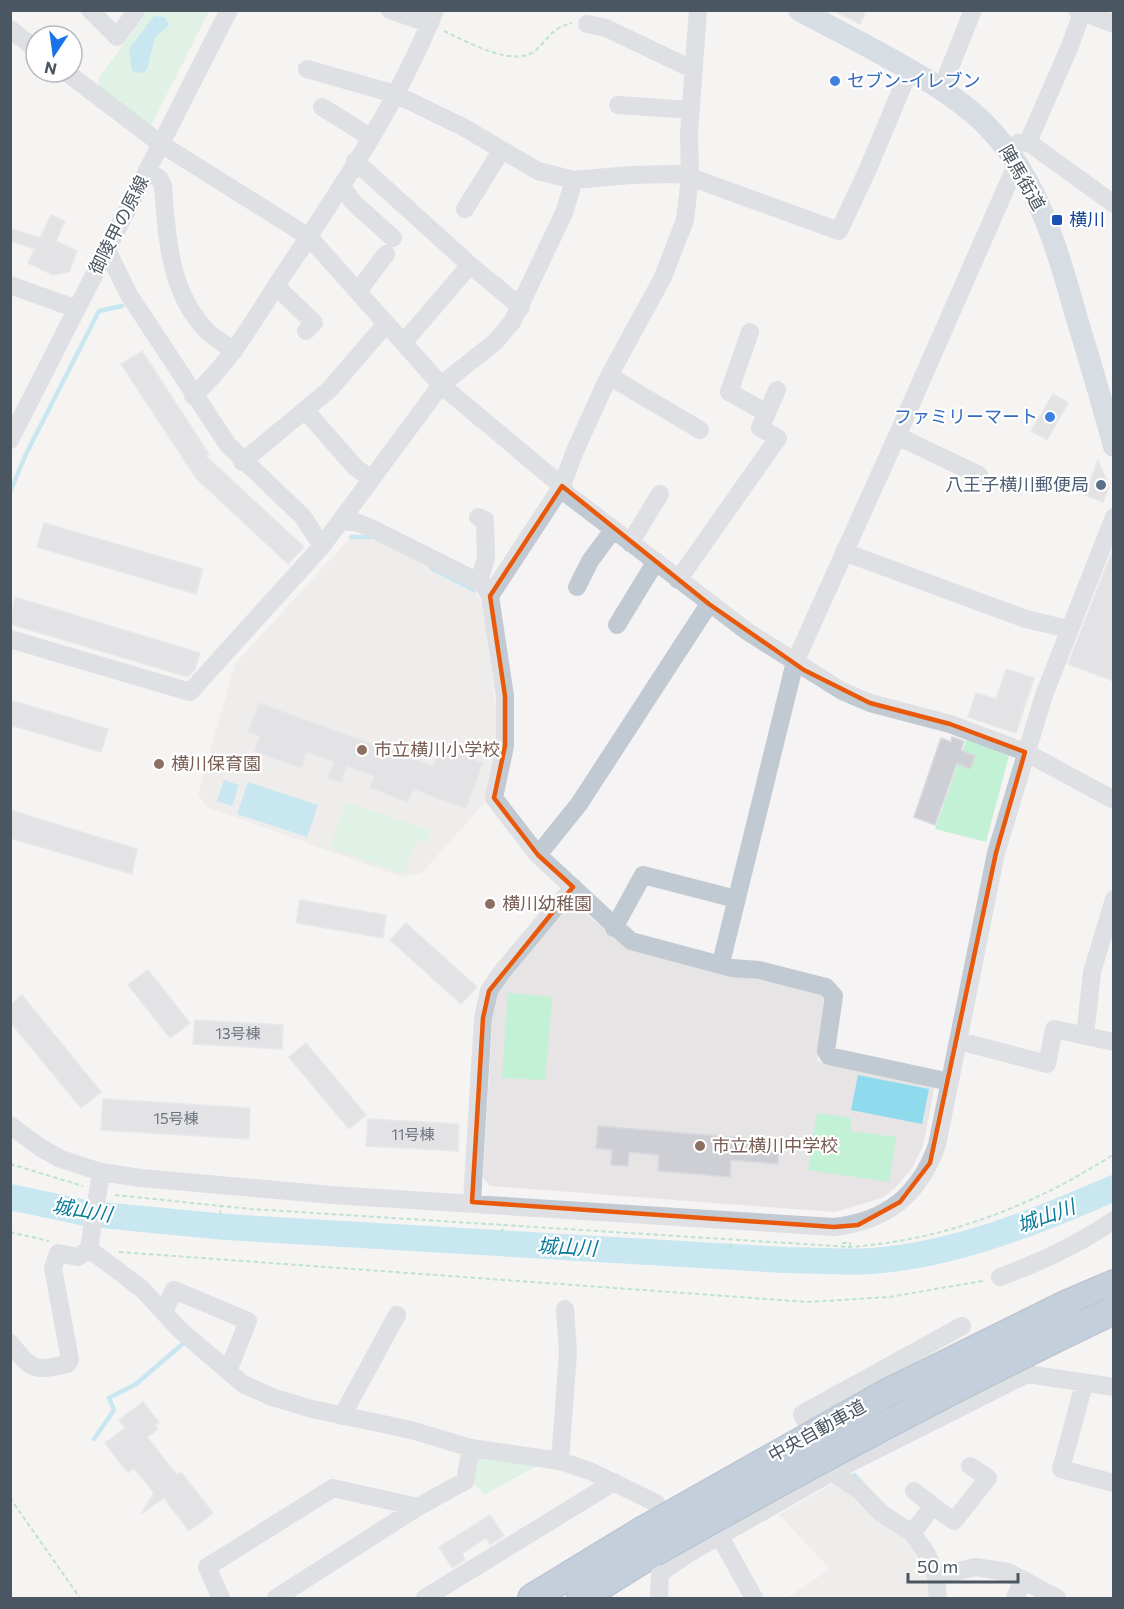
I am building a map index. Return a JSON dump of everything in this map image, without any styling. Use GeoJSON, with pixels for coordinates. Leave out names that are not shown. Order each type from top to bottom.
{"type":"FeatureCollection","features":[{"type":"Feature","properties":{"kind":"highway","name":"中央自動車道"},"geometry":{"type":"LineString","coordinates":[[581,1599],[648,1542],[885,1394],[1067,1304],[1113,1284]]}},
{"type":"Feature","properties":{"kind":"highway","name":"中央自動車道"},"geometry":{"type":"LineString","coordinates":[[532,1599],[992,1368],[1113,1311]]}},
{"type":"Feature","properties":{"kind":"main road","name":"陣馬街道"},"geometry":{"type":"LineString","coordinates":[[799,10],[941,90],[969,109],[1004,144],[1017,163],[1054,237],[1113,446]]}},
{"type":"Feature","properties":{"kind":"street"},"geometry":{"type":"LineString","coordinates":[[90,10],[117,37],[137,10]]}},
{"type":"Feature","properties":{"kind":"street","name":"御陵甲の原線"},"geometry":{"type":"LineString","coordinates":[[10,441],[229,10]]}},
{"type":"Feature","properties":{"kind":"street"},"geometry":{"type":"LineString","coordinates":[[193,396],[215,377],[234,351],[341,186],[395,94],[432,17],[390,10]]}},
{"type":"Feature","properties":{"kind":"street"},"geometry":{"type":"LineString","coordinates":[[485,589],[562,486],[574,453],[609,376],[663,278],[685,220],[690,177],[691,110],[698,10]]}},
{"type":"Feature","properties":{"kind":"street"},"geometry":{"type":"LineString","coordinates":[[941,90],[973,10]]}},
{"type":"Feature","properties":{"kind":"street"},"geometry":{"type":"LineString","coordinates":[[1028,142],[1070,46],[1080,11],[1113,24]]}},
{"type":"Feature","properties":{"kind":"street"},"geometry":{"type":"LineString","coordinates":[[587,24],[606,28],[694,70]]}},
{"type":"Feature","properties":{"kind":"street"},"geometry":{"type":"LineString","coordinates":[[10,29],[24,40]]}},
{"type":"Feature","properties":{"kind":"street"},"geometry":{"type":"LineString","coordinates":[[307,69],[395,94],[463,127],[538,171],[574,180],[677,174],[838,231],[868,169],[909,71]]}},
{"type":"Feature","properties":{"kind":"street"},"geometry":{"type":"LineString","coordinates":[[82,84],[160,144],[309,237],[441,385],[562,486],[567,494],[710,604],[842,691],[870,703],[950,724],[1025,752],[1113,800]]}},
{"type":"Feature","properties":{"kind":"street"},"geometry":{"type":"LineString","coordinates":[[618,105],[691,110]]}},
{"type":"Feature","properties":{"kind":"street"},"geometry":{"type":"LineString","coordinates":[[322,107],[370,137]]}},
{"type":"Feature","properties":{"kind":"street"},"geometry":{"type":"LineString","coordinates":[[1004,144],[1028,142],[1113,204]]}},
{"type":"Feature","properties":{"kind":"street"},"geometry":{"type":"LineString","coordinates":[[465,209],[501,151]]}},
{"type":"Feature","properties":{"kind":"street"},"geometry":{"type":"LineString","coordinates":[[356,161],[470,265],[521,307]]}},
{"type":"Feature","properties":{"kind":"street"},"geometry":{"type":"LineString","coordinates":[[721,963],[795,662],[1017,163]]}},
{"type":"Feature","properties":{"kind":"street"},"geometry":{"type":"LineString","coordinates":[[147,170],[160,179],[163,186],[168,250],[176,276],[191,309],[209,332],[234,351]]}},
{"type":"Feature","properties":{"kind":"street"},"geometry":{"type":"LineString","coordinates":[[10,639],[190,692],[322,546],[441,385],[495,342],[521,307],[564,213],[574,180]]}},
{"type":"Feature","properties":{"kind":"street"},"geometry":{"type":"LineString","coordinates":[[341,186],[389,246],[358,291]]}},
{"type":"Feature","properties":{"kind":"street"},"geometry":{"type":"LineString","coordinates":[[107,250],[129,296],[193,396],[242,462],[303,517],[322,546]]}},
{"type":"Feature","properties":{"kind":"street"},"geometry":{"type":"LineString","coordinates":[[404,342],[470,265]]}},
{"type":"Feature","properties":{"kind":"street"},"geometry":{"type":"LineString","coordinates":[[10,277],[34,293]]}},
{"type":"Feature","properties":{"kind":"street"},"geometry":{"type":"LineString","coordinates":[[10,285],[77,309]]}},
{"type":"Feature","properties":{"kind":"street"},"geometry":{"type":"LineString","coordinates":[[276,286],[314,323],[306,331]]}},
{"type":"Feature","properties":{"kind":"street"},"geometry":{"type":"LineString","coordinates":[[10,292],[34,293]]}},
{"type":"Feature","properties":{"kind":"street"},"geometry":{"type":"LineString","coordinates":[[242,462],[329,390],[386,324]]}},
{"type":"Feature","properties":{"kind":"street"},"geometry":{"type":"LineString","coordinates":[[752,332],[729,392],[767,413]]}},
{"type":"Feature","properties":{"kind":"street"},"geometry":{"type":"LineString","coordinates":[[609,376],[700,430]]}},
{"type":"Feature","properties":{"kind":"street"},"geometry":{"type":"LineString","coordinates":[[678,580],[778,438],[760,428],[777,390]]}},
{"type":"Feature","properties":{"kind":"street"},"geometry":{"type":"LineString","coordinates":[[304,410],[355,467],[372,479]]}},
{"type":"Feature","properties":{"kind":"street"},"geometry":{"type":"LineString","coordinates":[[897,436],[979,475]]}},
{"type":"Feature","properties":{"kind":"street"},"geometry":{"type":"LineString","coordinates":[[630,543],[660,494]]}},
{"type":"Feature","properties":{"kind":"street"},"geometry":{"type":"LineString","coordinates":[[478,517],[485,520],[485,589],[505,696],[505,746],[494,798],[538,855],[614,928],[631,941],[721,963],[732,968],[759,970],[826,987],[834,996],[826,1051],[829,1056],[950,1082]]}},
{"type":"Feature","properties":{"kind":"street"},"geometry":{"type":"LineString","coordinates":[[10,1125],[51,1154],[100,1172],[141,1178],[321,1194],[834,1227],[858,1224],[888,1211],[912,1190],[923,1175],[937,1145],[996,853],[1025,752],[1068,629],[1113,517]]}},
{"type":"Feature","properties":{"kind":"street"},"geometry":{"type":"LineString","coordinates":[[341,522],[356,522],[371,528],[485,589]]}},
{"type":"Feature","properties":{"kind":"street"},"geometry":{"type":"LineString","coordinates":[[577,587],[590,561],[613,530]]}},
{"type":"Feature","properties":{"kind":"street"},"geometry":{"type":"LineString","coordinates":[[844,552],[1026,619],[1068,629]]}},
{"type":"Feature","properties":{"kind":"street"},"geometry":{"type":"LineString","coordinates":[[617,625],[656,561]]}},
{"type":"Feature","properties":{"kind":"street"},"geometry":{"type":"LineString","coordinates":[[538,855],[579,804],[710,604]]}},
{"type":"Feature","properties":{"kind":"street"},"geometry":{"type":"LineString","coordinates":[[614,928],[643,875],[736,899]]}},
{"type":"Feature","properties":{"kind":"street"},"geometry":{"type":"LineString","coordinates":[[472,1202],[483,1018],[489,991],[573,887]]}},
{"type":"Feature","properties":{"kind":"street"},"geometry":{"type":"LineString","coordinates":[[1085,1036],[1092,972],[1113,899]]}},
{"type":"Feature","properties":{"kind":"street"},"geometry":{"type":"LineString","coordinates":[[959,1041],[1047,1064],[1054,1029],[1113,1042]]}},
{"type":"Feature","properties":{"kind":"street"},"geometry":{"type":"LineString","coordinates":[[10,1343],[36,1370],[67,1364],[70,1360],[53,1268],[57,1253],[78,1257],[89,1246],[100,1172]]}},
{"type":"Feature","properties":{"kind":"street"},"geometry":{"type":"LineString","coordinates":[[1000,1277],[1037,1264],[1086,1239],[1113,1220]]}},
{"type":"Feature","properties":{"kind":"street"},"geometry":{"type":"LineString","coordinates":[[89,1246],[113,1264],[179,1329],[243,1384],[272,1397],[342,1416],[411,1430],[471,1448],[560,1461],[614,1482],[656,1503],[686,1555]]}},
{"type":"Feature","properties":{"kind":"street"},"geometry":{"type":"LineString","coordinates":[[164,1312],[174,1290],[248,1321],[228,1371]]}},
{"type":"Feature","properties":{"kind":"street"},"geometry":{"type":"LineString","coordinates":[[560,1461],[568,1352],[566,1309]]}},
{"type":"Feature","properties":{"kind":"street"},"geometry":{"type":"LineString","coordinates":[[342,1416],[397,1315]]}},
{"type":"Feature","properties":{"kind":"street"},"geometry":{"type":"LineString","coordinates":[[938,1599],[936,1577],[927,1554],[912,1533],[881,1514],[860,1491],[832,1472],[802,1414],[962,1326]]}},
{"type":"Feature","properties":{"kind":"street"},"geometry":{"type":"LineString","coordinates":[[659,1599],[660,1573],[686,1555],[832,1472],[1027,1374],[1113,1387]]}},
{"type":"Feature","properties":{"kind":"street"},"geometry":{"type":"LineString","coordinates":[[1084,1384],[1061,1469],[1113,1483]]}},
{"type":"Feature","properties":{"kind":"street"},"geometry":{"type":"LineString","coordinates":[[276,1599],[418,1507],[465,1481],[471,1448]]}},
{"type":"Feature","properties":{"kind":"street"},"geometry":{"type":"LineString","coordinates":[[914,1491],[954,1521],[988,1478],[970,1466]]}},
{"type":"Feature","properties":{"kind":"street"},"geometry":{"type":"LineString","coordinates":[[432,1597],[614,1482]]}},
{"type":"Feature","properties":{"kind":"street"},"geometry":{"type":"LineString","coordinates":[[221,1599],[207,1568],[333,1488],[418,1507]]}},
{"type":"Feature","properties":{"kind":"street"},"geometry":{"type":"LineString","coordinates":[[912,1533],[933,1506]]}},
{"type":"Feature","properties":{"kind":"street"},"geometry":{"type":"LineString","coordinates":[[720,1537],[754,1599]]}},
{"type":"Feature","properties":{"kind":"street"},"geometry":{"type":"LineString","coordinates":[[936,1577],[975,1567],[1008,1572],[1057,1599]]}},
{"type":"Feature","properties":{"kind":"street"},"geometry":{"type":"LineString","coordinates":[[1015,1599],[1023,1580]]}},
{"type":"Feature","properties":{"kind":"path"},"geometry":{"type":"LineString","coordinates":[[432,17],[498,54],[522,56],[534,52],[558,26],[587,24]]}},
{"type":"Feature","properties":{"kind":"path"},"geometry":{"type":"LineString","coordinates":[[10,1164],[97,1192]]}},
{"type":"Feature","properties":{"kind":"path"},"geometry":{"type":"LineString","coordinates":[[220,1215],[221,1206]]}},
{"type":"Feature","properties":{"kind":"path"},"geometry":{"type":"LineString","coordinates":[[502,1233],[503,1225]]}},
{"type":"Feature","properties":{"kind":"path"},"geometry":{"type":"LineString","coordinates":[[612,1240],[613,1233]]}},
{"type":"Feature","properties":{"kind":"path"},"geometry":{"type":"LineString","coordinates":[[730,1248],[731,1241]]}},
{"type":"Feature","properties":{"kind":"path"},"geometry":{"type":"LineString","coordinates":[[840,1243],[850,1243],[850,1247]]}},
{"type":"Feature","properties":{"kind":"path"},"geometry":{"type":"LineString","coordinates":[[118,1251],[808,1302],[899,1296],[1000,1277]]}},
{"type":"Feature","properties":{"kind":"path"},"geometry":{"type":"LineString","coordinates":[[10,1498],[80,1599]]}},
{"type":"Feature","properties":{"kind":"highlighted area"},"geometry":{"type":"Polygon","coordinates":[[[562,486],[709,604],[804,670],[870,703],[950,724],[1025,752],[996,853],[930,1163],[900,1202],[858,1225],[834,1227],[472,1202],[483,1018],[489,991],[573,887],[538,855],[494,798],[505,746],[505,696],[490,596],[562,486]]]}},
{"type":"Feature","properties":{"kind":"shaded area"},"geometry":{"type":"Polygon","coordinates":[[[368,536],[474,590],[485,609],[497,716],[497,752],[486,801],[422,873],[402,877],[207,807],[198,794],[235,664],[351,537],[368,536]]]}},
{"type":"Feature","properties":{"kind":"shaded area"},"geometry":{"type":"Polygon","coordinates":[[[573,903],[625,946],[734,976],[762,980],[819,994],[826,1000],[817,1061],[935,1085],[923,1146],[912,1168],[896,1187],[882,1198],[835,1212],[490,1186],[483,1178],[493,1012],[497,992],[509,975],[573,903]]]}},
{"type":"Feature","properties":{"kind":"shaded area"},"geometry":{"type":"Polygon","coordinates":[[[832,1484],[855,1493],[918,1552],[928,1571],[931,1598],[787,1598],[830,1569],[779,1515],[832,1484]]]}},
{"type":"Feature","properties":{"kind":"green space"},"geometry":{"type":"Polygon","coordinates":[[[148,11],[209,11],[150,128],[99,88],[98,79],[148,11]]]}},
{"type":"Feature","properties":{"kind":"green space"},"geometry":{"type":"Polygon","coordinates":[[[967,738],[1009,756],[986,842],[935,829],[967,738]]]}},
{"type":"Feature","properties":{"kind":"green space"},"geometry":{"type":"Polygon","coordinates":[[[346,802],[431,831],[427,843],[416,839],[404,874],[330,848],[346,802]]]}},
{"type":"Feature","properties":{"kind":"green space"},"geometry":{"type":"Polygon","coordinates":[[[508,993],[552,997],[545,1080],[502,1078],[508,993]]]}},
{"type":"Feature","properties":{"kind":"green space"},"geometry":{"type":"Polygon","coordinates":[[[817,1113],[851,1118],[850,1131],[896,1137],[889,1182],[808,1170],[817,1113]]]}},
{"type":"Feature","properties":{"kind":"green space"},"geometry":{"type":"Polygon","coordinates":[[[474,1452],[542,1463],[484,1495],[471,1480],[474,1452]]]}},
{"type":"Feature","properties":{"kind":"water"},"geometry":{"type":"Polygon","coordinates":[[[154,16],[165,17],[169,25],[155,38],[147,69],[143,73],[132,71],[129,49],[154,16]]]}},
{"type":"Feature","properties":{"kind":"water"},"geometry":{"type":"Polygon","coordinates":[[[224,780],[239,785],[232,806],[217,801],[224,780]]]}},
{"type":"Feature","properties":{"kind":"water"},"geometry":{"type":"Polygon","coordinates":[[[248,782],[318,805],[307,837],[237,814],[248,782]]]}},
{"type":"Feature","properties":{"kind":"water"},"geometry":{"type":"Polygon","coordinates":[[[858,1075],[929,1089],[922,1124],[851,1110],[858,1075]]]}},
{"type":"Feature","properties":{"kind":"building"},"geometry":{"type":"Polygon","coordinates":[[[832,10],[866,10],[860,24],[832,10]]]}},
{"type":"Feature","properties":{"kind":"building"},"geometry":{"type":"Polygon","coordinates":[[[51,215],[65,221],[56,241],[77,251],[69,272],[53,275],[28,263],[35,249],[10,241],[10,228],[40,238],[51,215]]]}},
{"type":"Feature","properties":{"kind":"building"},"geometry":{"type":"Polygon","coordinates":[[[142,351],[209,454],[206,456],[304,547],[288,564],[196,478],[121,364],[142,351]]]}},
{"type":"Feature","properties":{"kind":"building","name":"ファミリーマート"},"geometry":{"type":"Polygon","coordinates":[[[1053,394],[1068,403],[1047,440],[1031,431],[1053,394]]]}},
{"type":"Feature","properties":{"kind":"building"},"geometry":{"type":"Polygon","coordinates":[[[1098,460],[1109,487],[1103,502],[1085,495],[1098,460]]]}},
{"type":"Feature","properties":{"kind":"building"},"geometry":{"type":"Polygon","coordinates":[[[44,523],[203,569],[196,594],[37,547],[44,523]]]}},
{"type":"Feature","properties":{"kind":"building"},"geometry":{"type":"Polygon","coordinates":[[[1113,549],[1113,681],[1068,664],[1113,549]]]}},
{"type":"Feature","properties":{"kind":"building"},"geometry":{"type":"Polygon","coordinates":[[[15,597],[200,653],[195,669],[188,677],[10,624],[15,597]]]}},
{"type":"Feature","properties":{"kind":"building"},"geometry":{"type":"Polygon","coordinates":[[[1006,669],[1034,678],[1016,733],[968,717],[976,693],[996,699],[1006,669]]]}},
{"type":"Feature","properties":{"kind":"building"},"geometry":{"type":"Polygon","coordinates":[[[10,700],[108,729],[101,752],[10,725],[10,700]]]}},
{"type":"Feature","properties":{"kind":"building"},"geometry":{"type":"Polygon","coordinates":[[[259,703],[433,766],[440,747],[483,763],[466,809],[413,789],[408,802],[370,788],[374,776],[347,766],[341,782],[328,778],[334,762],[307,752],[301,768],[254,751],[260,736],[248,732],[259,703]]]}},
{"type":"Feature","properties":{"kind":"building"},"geometry":{"type":"Polygon","coordinates":[[[952,737],[964,741],[961,750],[975,756],[970,769],[957,763],[935,825],[914,817],[941,738],[951,742],[952,737]]]}},
{"type":"Feature","properties":{"kind":"building"},"geometry":{"type":"Polygon","coordinates":[[[10,810],[137,849],[132,874],[10,838],[10,810]]]}},
{"type":"Feature","properties":{"kind":"building"},"geometry":{"type":"Polygon","coordinates":[[[300,900],[386,915],[383,938],[296,923],[300,900]]]}},
{"type":"Feature","properties":{"kind":"building"},"geometry":{"type":"Polygon","coordinates":[[[406,923],[477,987],[461,1004],[390,940],[406,923]]]}},
{"type":"Feature","properties":{"kind":"building"},"geometry":{"type":"Polygon","coordinates":[[[148,970],[190,1023],[170,1038],[128,985],[148,970]]]}},
{"type":"Feature","properties":{"kind":"building"},"geometry":{"type":"Polygon","coordinates":[[[22,995],[101,1092],[81,1108],[10,1022],[10,1005],[22,995]]]}},
{"type":"Feature","properties":{"kind":"building"},"geometry":{"type":"Polygon","coordinates":[[[195,1020],[283,1025],[282,1049],[193,1044],[195,1020]]]}},
{"type":"Feature","properties":{"kind":"building"},"geometry":{"type":"Polygon","coordinates":[[[306,1043],[366,1115],[349,1129],[289,1057],[306,1043]]]}},
{"type":"Feature","properties":{"kind":"building"},"geometry":{"type":"Polygon","coordinates":[[[103,1099],[250,1108],[249,1139],[101,1130],[103,1099]]]}},
{"type":"Feature","properties":{"kind":"building"},"geometry":{"type":"Polygon","coordinates":[[[368,1119],[459,1124],[458,1151],[366,1146],[368,1119]]]}},
{"type":"Feature","properties":{"kind":"building"},"geometry":{"type":"Polygon","coordinates":[[[598,1126],[779,1141],[778,1164],[731,1160],[730,1177],[658,1171],[659,1155],[629,1152],[628,1166],[611,1165],[612,1150],[596,1148],[598,1126]]]}},
{"type":"Feature","properties":{"kind":"building"},"geometry":{"type":"Polygon","coordinates":[[[143,1402],[159,1422],[155,1425],[158,1429],[147,1437],[177,1475],[181,1472],[213,1513],[189,1531],[164,1498],[141,1514],[154,1493],[134,1468],[128,1473],[105,1443],[125,1428],[119,1420],[143,1402]]]}},
{"type":"Feature","properties":{"kind":"building"},"geometry":{"type":"Polygon","coordinates":[[[490,1515],[504,1536],[490,1545],[486,1538],[462,1554],[465,1560],[452,1568],[439,1547],[490,1515]]]}},
{"type":"Feature","properties":{"kind":"waterway"},"geometry":{"type":"LineString","coordinates":[[10,492],[26,454],[99,311],[122,306]]}},
{"type":"Feature","properties":{"kind":"waterway"},"geometry":{"type":"LineString","coordinates":[[351,537],[370,537]]}},
{"type":"Feature","properties":{"kind":"waterway"},"geometry":{"type":"LineString","coordinates":[[431,568],[474,590]]}},
{"type":"Feature","properties":{"kind":"waterway","name":"城山川"},"geometry":{"type":"LineString","coordinates":[[10,1197],[91,1214],[226,1227],[850,1262],[903,1257],[965,1244],[1026,1224],[1114,1188]]}},
{"type":"Feature","properties":{"kind":"waterway"},"geometry":{"type":"LineString","coordinates":[[94,1439],[114,1410],[109,1398],[136,1384],[186,1341]]}},
{"type":"Feature","properties":{"kind":"waterway"},"geometry":{"type":"LineString","coordinates":[[854,1475],[862,1483]]}},
{"type":"Feature","properties":{"kind":"place","name":"セブン-イレブン"},"geometry":{"type":"Point","coordinates":[835,81]}},
{"type":"Feature","properties":{"kind":"place","name":"横川"},"geometry":{"type":"Point","coordinates":[1057,220]}},
{"type":"Feature","properties":{"kind":"place","name":"ファミリーマート"},"geometry":{"type":"Point","coordinates":[1050,417]}},
{"type":"Feature","properties":{"kind":"place","name":"八王子横川郵便局"},"geometry":{"type":"Point","coordinates":[1101,485]}},
{"type":"Feature","properties":{"kind":"place","name":"市立横川小学校"},"geometry":{"type":"Point","coordinates":[362,750]}},
{"type":"Feature","properties":{"kind":"place","name":"横川保育園"},"geometry":{"type":"Point","coordinates":[159,764]}},
{"type":"Feature","properties":{"kind":"place","name":"横川幼稚園"},"geometry":{"type":"Point","coordinates":[490,904]}},
{"type":"Feature","properties":{"kind":"place","name":"市立横川中学校"},"geometry":{"type":"Point","coordinates":[700,1146]}}]}
